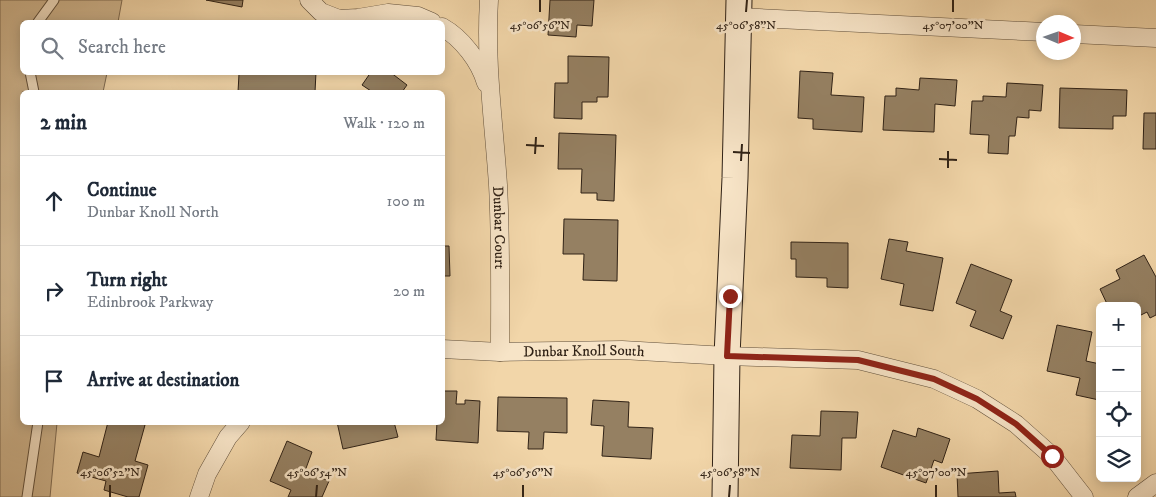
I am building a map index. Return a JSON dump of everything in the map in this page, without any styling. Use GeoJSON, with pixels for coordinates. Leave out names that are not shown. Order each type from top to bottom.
{"type":"FeatureCollection","features":[{"type":"Feature","properties":{"kind":"street"},"geometry":{"type":"LineString","coordinates":[[309,0],[321,12],[339,19],[388,13],[418,16],[427,20]]}},
{"type":"Feature","properties":{"kind":"street","name":"Dunbar Court"},"geometry":{"type":"LineString","coordinates":[[489,0],[488,56],[498,185],[501,260],[500,352]]}},
{"type":"Feature","properties":{"kind":"street"},"geometry":{"type":"LineString","coordinates":[[725,497],[727,356],[735,178],[738,9],[1036,31]]}},
{"type":"Feature","properties":{"kind":"street","name":"Dunbar Court"},"geometry":{"type":"LineString","coordinates":[[445,30],[467,48],[484,74],[491,103]]}},
{"type":"Feature","properties":{"kind":"street"},"geometry":{"type":"LineString","coordinates":[[1081,34],[1156,38]]}},
{"type":"Feature","properties":{"kind":"street","name":"Dunbar Knoll South"},"geometry":{"type":"LineString","coordinates":[[445,349],[500,352],[622,350],[727,356],[858,360],[934,379],[977,399],[1016,424],[1052,456],[1084,497]]}},
{"type":"Feature","properties":{"kind":"street"},"geometry":{"type":"LineString","coordinates":[[199,497],[207,474],[228,437],[238,425]]}},
{"type":"Feature","properties":{"kind":"street"},"geometry":{"type":"LineString","coordinates":[[1137,497],[1156,483]]}},
{"type":"Feature","properties":{"kind":"lane"},"geometry":{"type":"LineString","coordinates":[[39,20],[54,0]]}},
{"type":"Feature","properties":{"kind":"lane"},"geometry":{"type":"LineString","coordinates":[[31,75],[34,90]]}},
{"type":"Feature","properties":{"kind":"lane"},"geometry":{"type":"LineString","coordinates":[[27,497],[38,425]]}},
{"type":"Feature","properties":{"kind":"shaded area"},"geometry":{"type":"Polygon","coordinates":[[[0,0],[122,0],[118,20],[20,20],[20,75],[107,75],[103,90],[20,90],[20,425],[57,425],[50,497],[0,497],[0,0]]]}},
{"type":"Feature","properties":{"kind":"building"},"geometry":{"type":"Polygon","coordinates":[[[206,0],[243,0],[242,7],[206,0]]]}},
{"type":"Feature","properties":{"kind":"building"},"geometry":{"type":"Polygon","coordinates":[[[550,0],[594,0],[592,26],[577,25],[576,37],[548,35],[550,0]]]}},
{"type":"Feature","properties":{"kind":"building"},"geometry":{"type":"Polygon","coordinates":[[[568,56],[609,57],[608,97],[597,97],[597,102],[582,102],[582,119],[554,118],[555,83],[568,83],[568,56]]]}},
{"type":"Feature","properties":{"kind":"building"},"geometry":{"type":"Polygon","coordinates":[[[800,71],[833,73],[831,95],[864,97],[862,132],[813,129],[813,119],[798,118],[800,71]]]}},
{"type":"Feature","properties":{"kind":"building"},"geometry":{"type":"Polygon","coordinates":[[[239,75],[316,75],[315,90],[238,90],[239,75]]]}},
{"type":"Feature","properties":{"kind":"building"},"geometry":{"type":"Polygon","coordinates":[[[369,75],[394,75],[407,85],[403,90],[370,90],[362,85],[369,75]]]}},
{"type":"Feature","properties":{"kind":"building"},"geometry":{"type":"Polygon","coordinates":[[[920,78],[957,80],[955,106],[935,104],[934,132],[883,130],[885,96],[896,96],[896,88],[919,90],[920,78]]]}},
{"type":"Feature","properties":{"kind":"building"},"geometry":{"type":"Polygon","coordinates":[[[1007,83],[1043,85],[1041,111],[1029,110],[1029,118],[1017,117],[1015,136],[1009,136],[1008,154],[988,153],[989,135],[970,134],[972,101],[983,101],[983,96],[1006,97],[1007,83]]]}},
{"type":"Feature","properties":{"kind":"building"},"geometry":{"type":"Polygon","coordinates":[[[1060,88],[1127,90],[1126,116],[1113,116],[1113,129],[1059,128],[1060,88]]]}},
{"type":"Feature","properties":{"kind":"building"},"geometry":{"type":"Polygon","coordinates":[[[1144,113],[1156,113],[1156,149],[1143,149],[1144,113]]]}},
{"type":"Feature","properties":{"kind":"building"},"geometry":{"type":"Polygon","coordinates":[[[559,133],[616,135],[614,201],[597,200],[597,193],[581,193],[582,169],[558,169],[559,133]]]}},
{"type":"Feature","properties":{"kind":"building"},"geometry":{"type":"Polygon","coordinates":[[[564,219],[618,220],[617,281],[583,280],[584,254],[563,254],[564,219]]]}},
{"type":"Feature","properties":{"kind":"building"},"geometry":{"type":"Polygon","coordinates":[[[889,239],[908,242],[906,251],[943,258],[933,311],[900,305],[904,284],[881,279],[889,239]]]}},
{"type":"Feature","properties":{"kind":"building"},"geometry":{"type":"Polygon","coordinates":[[[791,242],[848,243],[848,288],[827,287],[827,278],[796,277],[796,259],[791,259],[791,242]]]}},
{"type":"Feature","properties":{"kind":"building"},"geometry":{"type":"Polygon","coordinates":[[[445,246],[449,246],[450,276],[445,276],[445,246]]]}},
{"type":"Feature","properties":{"kind":"building"},"geometry":{"type":"Polygon","coordinates":[[[1144,255],[1156,277],[1156,315],[1150,318],[1147,312],[1141,315],[1141,302],[1106,302],[1100,289],[1120,279],[1116,270],[1144,255]]]}},
{"type":"Feature","properties":{"kind":"building"},"geometry":{"type":"Polygon","coordinates":[[[971,264],[1012,280],[1000,311],[1012,316],[1003,339],[970,326],[976,311],[956,303],[971,264]]]}},
{"type":"Feature","properties":{"kind":"building"},"geometry":{"type":"Polygon","coordinates":[[[1057,325],[1092,332],[1086,361],[1096,363],[1096,399],[1076,395],[1080,378],[1047,371],[1057,325]]]}},
{"type":"Feature","properties":{"kind":"building"},"geometry":{"type":"Polygon","coordinates":[[[445,391],[457,391],[456,404],[465,404],[465,400],[480,401],[478,443],[436,440],[437,425],[445,425],[445,391]]]}},
{"type":"Feature","properties":{"kind":"building"},"geometry":{"type":"Polygon","coordinates":[[[498,397],[567,398],[567,433],[544,432],[543,449],[528,449],[529,432],[497,431],[498,397]]]}},
{"type":"Feature","properties":{"kind":"building"},"geometry":{"type":"Polygon","coordinates":[[[593,400],[629,402],[628,427],[653,428],[651,459],[602,456],[604,426],[591,425],[593,400]]]}},
{"type":"Feature","properties":{"kind":"building"},"geometry":{"type":"Polygon","coordinates":[[[821,411],[858,412],[856,438],[842,438],[841,470],[790,468],[792,435],[820,436],[821,411]]]}},
{"type":"Feature","properties":{"kind":"building"},"geometry":{"type":"Polygon","coordinates":[[[107,425],[145,425],[135,461],[148,465],[139,497],[128,497],[104,490],[106,481],[77,473],[83,452],[99,457],[107,425]]]}},
{"type":"Feature","properties":{"kind":"building"},"geometry":{"type":"Polygon","coordinates":[[[338,425],[395,425],[398,437],[343,449],[338,425]]]}},
{"type":"Feature","properties":{"kind":"building"},"geometry":{"type":"Polygon","coordinates":[[[918,428],[950,439],[942,463],[934,460],[926,483],[881,467],[893,430],[916,437],[918,428]]]}},
{"type":"Feature","properties":{"kind":"building"},"geometry":{"type":"Polygon","coordinates":[[[287,441],[312,452],[305,471],[329,481],[322,497],[288,497],[291,490],[270,481],[287,441]]]}},
{"type":"Feature","properties":{"kind":"building"},"geometry":{"type":"Polygon","coordinates":[[[998,471],[999,493],[1015,492],[1016,497],[958,497],[957,474],[998,471]]]}},
{"type":"Feature","properties":{"kind":"route"},"geometry":{"type":"LineString","coordinates":[[730,296],[727,356],[858,360],[934,379],[977,399],[1016,424],[1052,456]]}}]}
